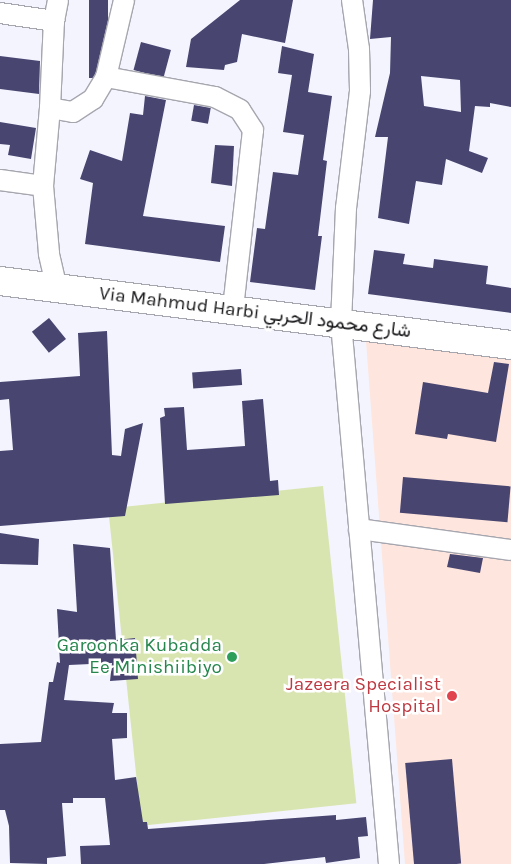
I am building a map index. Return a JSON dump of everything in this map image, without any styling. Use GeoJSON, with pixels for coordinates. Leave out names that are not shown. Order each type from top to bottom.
{"type":"FeatureCollection","features":[{"type":"Feature","properties":{"kind":"street"},"geometry":{"type":"LineString","coordinates":[[57,289],[49,253],[43,186],[50,108],[54,21],[58,0]]}},
{"type":"Feature","properties":{"kind":"street"},"geometry":{"type":"LineString","coordinates":[[50,108],[73,112],[83,108],[93,99],[106,77],[124,0]]}},
{"type":"Feature","properties":{"kind":"street"},"geometry":{"type":"LineString","coordinates":[[352,0],[359,49],[360,91],[346,208],[341,323],[390,864]]}},
{"type":"Feature","properties":{"kind":"street"},"geometry":{"type":"LineString","coordinates":[[0,13],[54,21]]}},
{"type":"Feature","properties":{"kind":"street"},"geometry":{"type":"LineString","coordinates":[[106,77],[215,97],[240,110],[253,130],[233,309]]}},
{"type":"Feature","properties":{"kind":"street"},"geometry":{"type":"LineString","coordinates":[[0,180],[43,186]]}},
{"type":"Feature","properties":{"kind":"street","name":"Via Mahmud Harbi شارع محمود الحربي"},"geometry":{"type":"LineString","coordinates":[[0,281],[511,345]]}},
{"type":"Feature","properties":{"kind":"street"},"geometry":{"type":"LineString","coordinates":[[359,529],[511,550]]}},
{"type":"Feature","properties":{"kind":"shaded area","name":"Jazeera Specialist Hospital"},"geometry":{"type":"Polygon","coordinates":[[[366,341],[511,360],[511,864],[405,864],[366,341]]]}},
{"type":"Feature","properties":{"kind":"green space","name":"Garoonka Kubadda Ee Minishiibiyo"},"geometry":{"type":"Polygon","coordinates":[[[323,486],[356,803],[142,826],[108,509],[323,486]]]}},
{"type":"Feature","properties":{"kind":"building"},"geometry":{"type":"Polygon","coordinates":[[[89,0],[108,0],[108,78],[89,78],[89,0]]]}},
{"type":"Feature","properties":{"kind":"building"},"geometry":{"type":"Polygon","coordinates":[[[240,0],[293,0],[285,43],[242,34],[237,62],[225,65],[224,70],[186,67],[191,39],[240,0]]]}},
{"type":"Feature","properties":{"kind":"building"},"geometry":{"type":"Polygon","coordinates":[[[373,0],[511,0],[511,107],[490,103],[490,107],[475,106],[469,151],[488,158],[482,173],[446,159],[442,185],[416,181],[409,224],[378,218],[388,137],[375,137],[390,73],[391,37],[370,39],[373,0]],[[421,76],[424,106],[461,112],[460,80],[421,76]]]}},
{"type":"Feature","properties":{"kind":"building"},"geometry":{"type":"Polygon","coordinates":[[[141,42],[171,50],[163,78],[133,70],[141,42]]]}},
{"type":"Feature","properties":{"kind":"building"},"geometry":{"type":"Polygon","coordinates":[[[282,46],[314,54],[308,92],[332,96],[323,160],[327,161],[318,236],[322,236],[315,290],[250,282],[257,228],[265,229],[273,172],[298,175],[304,135],[283,132],[292,75],[278,73],[282,46]]]}},
{"type":"Feature","properties":{"kind":"building"},"geometry":{"type":"Polygon","coordinates":[[[0,56],[40,61],[39,94],[0,89],[0,56]]]}},
{"type":"Feature","properties":{"kind":"building"},"geometry":{"type":"Polygon","coordinates":[[[145,96],[166,100],[143,216],[225,226],[220,262],[85,244],[93,183],[80,179],[90,150],[122,161],[130,113],[143,115],[145,96]]]}},
{"type":"Feature","properties":{"kind":"building"},"geometry":{"type":"Polygon","coordinates":[[[194,105],[211,108],[208,124],[191,121],[194,105]]]}},
{"type":"Feature","properties":{"kind":"building"},"geometry":{"type":"Polygon","coordinates":[[[0,122],[36,128],[31,159],[8,155],[10,145],[0,144],[0,122]]]}},
{"type":"Feature","properties":{"kind":"building"},"geometry":{"type":"Polygon","coordinates":[[[215,145],[234,146],[232,186],[211,183],[215,145]]]}},
{"type":"Feature","properties":{"kind":"building"},"geometry":{"type":"Polygon","coordinates":[[[374,250],[405,254],[403,264],[433,268],[434,259],[488,266],[486,284],[511,288],[511,313],[368,294],[374,250]]]}},
{"type":"Feature","properties":{"kind":"building"},"geometry":{"type":"Polygon","coordinates":[[[49,318],[66,339],[49,353],[32,332],[49,318]]]}},
{"type":"Feature","properties":{"kind":"building"},"geometry":{"type":"Polygon","coordinates":[[[107,331],[112,455],[121,456],[125,429],[143,423],[125,516],[0,526],[0,451],[13,450],[9,399],[0,400],[0,382],[80,376],[78,333],[107,331]]]}},
{"type":"Feature","properties":{"kind":"building"},"geometry":{"type":"Polygon","coordinates":[[[494,362],[509,364],[496,442],[448,434],[447,439],[415,434],[423,382],[488,393],[494,362]]]}},
{"type":"Feature","properties":{"kind":"building"},"geometry":{"type":"Polygon","coordinates":[[[241,369],[242,385],[193,388],[192,372],[241,369]]]}},
{"type":"Feature","properties":{"kind":"building"},"geometry":{"type":"Polygon","coordinates":[[[263,399],[270,481],[278,480],[279,495],[165,504],[160,418],[165,416],[164,408],[184,407],[187,450],[245,446],[242,401],[263,399]]]}},
{"type":"Feature","properties":{"kind":"building"},"geometry":{"type":"Polygon","coordinates":[[[403,477],[511,486],[507,522],[400,513],[403,477]]]}},
{"type":"Feature","properties":{"kind":"building"},"geometry":{"type":"Polygon","coordinates":[[[0,533],[39,539],[38,565],[0,564],[0,533]]]}},
{"type":"Feature","properties":{"kind":"building"},"geometry":{"type":"Polygon","coordinates":[[[73,544],[110,548],[116,640],[135,638],[138,679],[110,681],[112,663],[69,665],[64,700],[114,703],[112,713],[127,713],[127,738],[112,739],[115,780],[136,777],[143,822],[147,822],[148,829],[336,815],[336,820],[366,817],[368,836],[358,837],[360,858],[326,863],[325,857],[264,864],[81,864],[80,846],[110,845],[105,798],[73,798],[73,803],[62,803],[66,856],[47,858],[47,864],[10,863],[9,826],[5,810],[0,810],[0,744],[41,742],[49,682],[53,682],[57,662],[60,663],[57,609],[77,612],[73,544]]]}},
{"type":"Feature","properties":{"kind":"building"},"geometry":{"type":"Polygon","coordinates":[[[450,554],[483,558],[480,573],[447,567],[450,554]]]}},
{"type":"Feature","properties":{"kind":"building"},"geometry":{"type":"Polygon","coordinates":[[[452,759],[461,864],[414,864],[405,763],[452,759]]]}},
{"type":"Feature","properties":{"kind":"place","name":"Garoonka Kubadda Ee Minishiibiyo"},"geometry":{"type":"Point","coordinates":[232,657]}},
{"type":"Feature","properties":{"kind":"place","name":"Jazeera Specialist Hospital"},"geometry":{"type":"Point","coordinates":[452,696]}}]}
